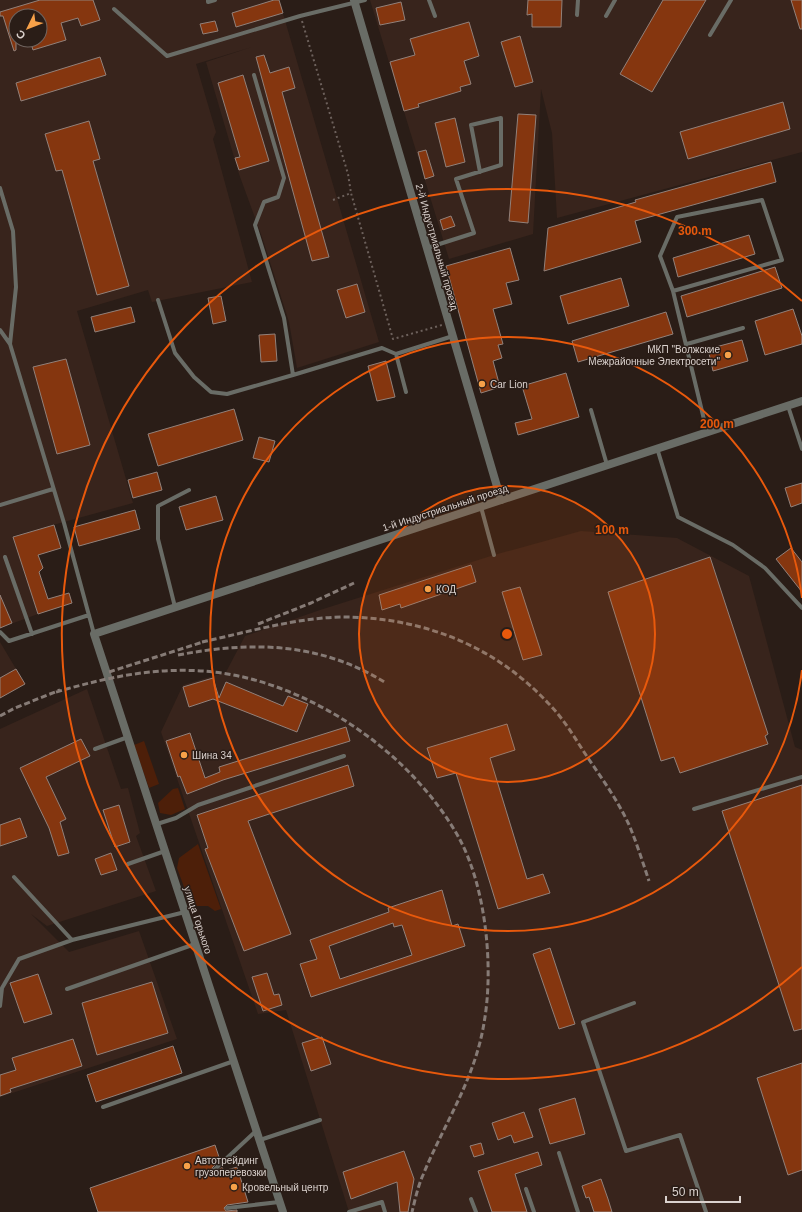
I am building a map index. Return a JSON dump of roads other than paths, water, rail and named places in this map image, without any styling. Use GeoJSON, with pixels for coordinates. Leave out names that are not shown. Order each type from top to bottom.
{"type":"FeatureCollection","features":[{"type":"Feature","properties":{"kind":"street","name":"2-й Индустриальный проезд"},"geometry":{"type":"LineString","coordinates":[[354,1],[501,500]]}},
{"type":"Feature","properties":{"kind":"street","name":"1-й Индустриальный проезд"},"geometry":{"type":"LineString","coordinates":[[94,634],[802,401]]}},
{"type":"Feature","properties":{"kind":"street","name":"улица Горького"},"geometry":{"type":"LineString","coordinates":[[94,634],[283,1212]]}},
{"type":"Feature","properties":{"kind":"lane"},"geometry":{"type":"LineString","coordinates":[[208,0],[208,2],[215,0]]}},
{"type":"Feature","properties":{"kind":"lane"},"geometry":{"type":"LineString","coordinates":[[114,9],[167,56],[300,16],[354,1],[365,0]]}},
{"type":"Feature","properties":{"kind":"lane"},"geometry":{"type":"LineString","coordinates":[[429,0],[435,16]]}},
{"type":"Feature","properties":{"kind":"lane"},"geometry":{"type":"LineString","coordinates":[[577,15],[578,0]]}},
{"type":"Feature","properties":{"kind":"lane"},"geometry":{"type":"LineString","coordinates":[[606,16],[615,0]]}},
{"type":"Feature","properties":{"kind":"lane"},"geometry":{"type":"LineString","coordinates":[[710,35],[730,0]]}},
{"type":"Feature","properties":{"kind":"lane"},"geometry":{"type":"LineString","coordinates":[[254,75],[284,178],[278,197],[264,202],[255,225],[284,318],[293,375]]}},
{"type":"Feature","properties":{"kind":"lane"},"geometry":{"type":"LineString","coordinates":[[427,248],[474,233],[456,179],[480,172],[501,165],[501,118],[471,125],[480,172]]}},
{"type":"Feature","properties":{"kind":"lane"},"geometry":{"type":"LineString","coordinates":[[0,188],[14,231],[16,287],[10,344]]}},
{"type":"Feature","properties":{"kind":"lane"},"geometry":{"type":"LineString","coordinates":[[673,292],[782,260],[762,200],[677,217],[660,256],[673,292],[687,344],[707,432]]}},
{"type":"Feature","properties":{"kind":"lane"},"geometry":{"type":"LineString","coordinates":[[158,300],[175,353],[194,376],[211,392],[227,394],[382,348],[396,354],[453,336]]}},
{"type":"Feature","properties":{"kind":"lane"},"geometry":{"type":"LineString","coordinates":[[687,344],[743,328]]}},
{"type":"Feature","properties":{"kind":"lane"},"geometry":{"type":"LineString","coordinates":[[0,330],[10,344],[94,634]]}},
{"type":"Feature","properties":{"kind":"lane"},"geometry":{"type":"LineString","coordinates":[[396,354],[406,392]]}},
{"type":"Feature","properties":{"kind":"lane"},"geometry":{"type":"LineString","coordinates":[[788,405],[802,449]]}},
{"type":"Feature","properties":{"kind":"lane"},"geometry":{"type":"LineString","coordinates":[[591,410],[607,465]]}},
{"type":"Feature","properties":{"kind":"lane"},"geometry":{"type":"LineString","coordinates":[[657,448],[678,517],[733,545],[764,568],[802,608]]}},
{"type":"Feature","properties":{"kind":"lane"},"geometry":{"type":"LineString","coordinates":[[0,505],[53,489]]}},
{"type":"Feature","properties":{"kind":"lane"},"geometry":{"type":"LineString","coordinates":[[174,607],[158,539],[158,506],[190,490]]}},
{"type":"Feature","properties":{"kind":"lane"},"geometry":{"type":"LineString","coordinates":[[481,506],[494,555]]}},
{"type":"Feature","properties":{"kind":"lane"},"geometry":{"type":"LineString","coordinates":[[5,558],[32,634]]}},
{"type":"Feature","properties":{"kind":"lane"},"geometry":{"type":"LineString","coordinates":[[0,632],[9,641],[89,615]]}},
{"type":"Feature","properties":{"kind":"lane"},"geometry":{"type":"LineString","coordinates":[[95,749],[128,737]]}},
{"type":"Feature","properties":{"kind":"lane"},"geometry":{"type":"LineString","coordinates":[[156,824],[176,818],[198,805],[344,756]]}},
{"type":"Feature","properties":{"kind":"lane"},"geometry":{"type":"LineString","coordinates":[[694,809],[802,777]]}},
{"type":"Feature","properties":{"kind":"lane"},"geometry":{"type":"LineString","coordinates":[[128,864],[165,851]]}},
{"type":"Feature","properties":{"kind":"lane"},"geometry":{"type":"LineString","coordinates":[[14,877],[72,940]]}},
{"type":"Feature","properties":{"kind":"lane"},"geometry":{"type":"LineString","coordinates":[[0,1006],[1,988],[19,959],[72,940],[185,912]]}},
{"type":"Feature","properties":{"kind":"lane"},"geometry":{"type":"LineString","coordinates":[[67,989],[195,943]]}},
{"type":"Feature","properties":{"kind":"lane"},"geometry":{"type":"LineString","coordinates":[[634,1003],[583,1022],[626,1151],[680,1135],[706,1212]]}},
{"type":"Feature","properties":{"kind":"lane"},"geometry":{"type":"LineString","coordinates":[[103,1107],[234,1061]]}},
{"type":"Feature","properties":{"kind":"lane"},"geometry":{"type":"LineString","coordinates":[[259,1140],[320,1120]]}},
{"type":"Feature","properties":{"kind":"lane"},"geometry":{"type":"LineString","coordinates":[[215,1169],[256,1130]]}},
{"type":"Feature","properties":{"kind":"lane"},"geometry":{"type":"LineString","coordinates":[[559,1153],[578,1212]]}},
{"type":"Feature","properties":{"kind":"lane"},"geometry":{"type":"LineString","coordinates":[[526,1189],[534,1212]]}},
{"type":"Feature","properties":{"kind":"lane"},"geometry":{"type":"LineString","coordinates":[[471,1199],[476,1212]]}},
{"type":"Feature","properties":{"kind":"lane"},"geometry":{"type":"LineString","coordinates":[[227,1208],[280,1202]]}},
{"type":"Feature","properties":{"kind":"lane"},"geometry":{"type":"LineString","coordinates":[[349,1212],[382,1202],[385,1212]]}},
{"type":"Feature","properties":{"kind":"railway"},"geometry":{"type":"LineString","coordinates":[[258,624],[311,603],[354,583]]}},
{"type":"Feature","properties":{"kind":"railway"},"geometry":{"type":"LineString","coordinates":[[202,642],[289,623],[342,617],[371,618],[400,622],[428,629],[454,638],[480,650],[504,665],[527,683],[548,703],[563,721],[620,807],[630,827],[649,881]]}},
{"type":"Feature","properties":{"kind":"railway"},"geometry":{"type":"LineString","coordinates":[[109,672],[206,641]]}},
{"type":"Feature","properties":{"kind":"railway"},"geometry":{"type":"LineString","coordinates":[[178,655],[232,648],[285,648],[311,652],[336,659],[361,669],[386,683]]}},
{"type":"Feature","properties":{"kind":"railway"},"geometry":{"type":"LineString","coordinates":[[56,692],[97,681],[158,671],[179,670],[222,673],[257,681],[292,693],[326,709],[358,730],[389,753],[416,779],[439,808],[459,838],[476,880],[488,953],[487,1001],[480,1044],[474,1063],[458,1101],[421,1179],[412,1212]]}},
{"type":"Feature","properties":{"kind":"railway"},"geometry":{"type":"LineString","coordinates":[[0,716],[15,708],[60,690]]}},
{"type":"Feature","properties":{"kind":"place","name":"МКП \"Волжские Межрайонные Электросети\""},"geometry":{"type":"Point","coordinates":[728,355]}},
{"type":"Feature","properties":{"kind":"place","name":"Car Lion"},"geometry":{"type":"Point","coordinates":[482,384]}},
{"type":"Feature","properties":{"kind":"place","name":"КОД"},"geometry":{"type":"Point","coordinates":[428,589]}},
{"type":"Feature","properties":{"kind":"place","name":"Шина 34"},"geometry":{"type":"Point","coordinates":[184,755]}},
{"type":"Feature","properties":{"kind":"place","name":"Автотрейдинг грузоперевозки"},"geometry":{"type":"Point","coordinates":[187,1166]}},
{"type":"Feature","properties":{"kind":"place","name":"Кровельный центр"},"geometry":{"type":"Point","coordinates":[234,1187]}}]}
